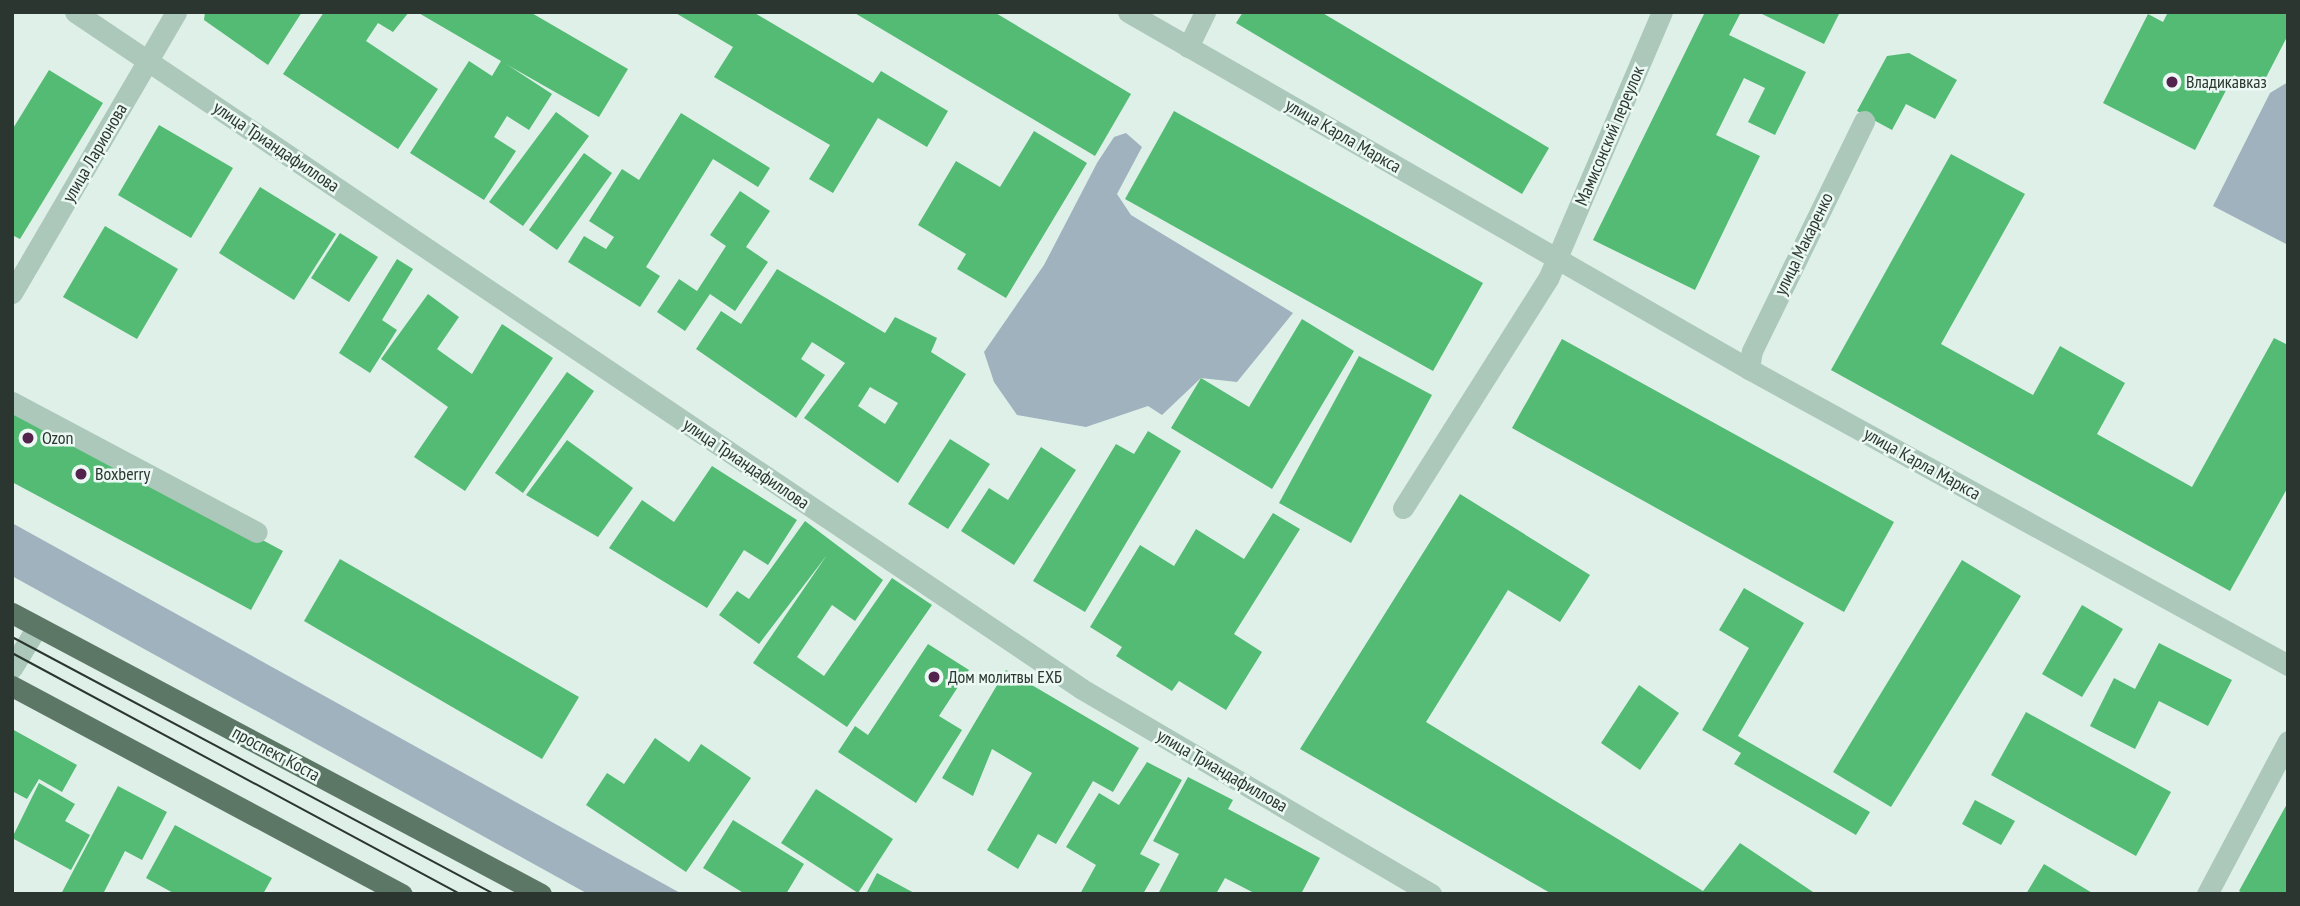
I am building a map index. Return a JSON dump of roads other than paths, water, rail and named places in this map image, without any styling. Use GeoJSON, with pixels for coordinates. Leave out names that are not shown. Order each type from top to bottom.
{"type":"FeatureCollection","features":[{"type":"Feature","properties":{"kind":"main road","name":"проспект Коста"},"geometry":{"type":"LineString","coordinates":[[12,613],[541,894]]}},
{"type":"Feature","properties":{"kind":"main road"},"geometry":{"type":"LineString","coordinates":[[12,686],[402,894]]}},
{"type":"Feature","properties":{"kind":"street","name":"улица Триандафиллова"},"geometry":{"type":"LineString","coordinates":[[75,12],[1082,689],[1431,894]]}},
{"type":"Feature","properties":{"kind":"street","name":"улица Ларионова"},"geometry":{"type":"LineString","coordinates":[[12,293],[176,12]]}},
{"type":"Feature","properties":{"kind":"street","name":"улица Карла Маркса"},"geometry":{"type":"LineString","coordinates":[[1128,12],[1749,369],[2288,665]]}},
{"type":"Feature","properties":{"kind":"street"},"geometry":{"type":"LineString","coordinates":[[1188,47],[1205,12]]}},
{"type":"Feature","properties":{"kind":"street","name":"Мамисонский переулок"},"geometry":{"type":"LineString","coordinates":[[1558,259],[1662,12]]}},
{"type":"Feature","properties":{"kind":"street","name":"улица Макаренко"},"geometry":{"type":"LineString","coordinates":[[1749,369],[1752,351],[1864,121]]}},
{"type":"Feature","properties":{"kind":"street"},"geometry":{"type":"LineString","coordinates":[[1403,508],[1558,259]]}},
{"type":"Feature","properties":{"kind":"street"},"geometry":{"type":"LineString","coordinates":[[12,402],[257,532]]}},
{"type":"Feature","properties":{"kind":"street"},"geometry":{"type":"LineString","coordinates":[[12,668],[37,627]]}},
{"type":"Feature","properties":{"kind":"street"},"geometry":{"type":"LineString","coordinates":[[2207,894],[2288,741]]}},
{"type":"Feature","properties":{"kind":"tram line"},"geometry":{"type":"LineString","coordinates":[[12,637],[494,894]]}},
{"type":"Feature","properties":{"kind":"tram line"},"geometry":{"type":"LineString","coordinates":[[12,653],[460,894]]}},
{"type":"Feature","properties":{"kind":"place","name":"Владикавказ"},"geometry":{"type":"Point","coordinates":[2172,82]}},
{"type":"Feature","properties":{"kind":"place","name":"Ozon"},"geometry":{"type":"Point","coordinates":[28,438]}},
{"type":"Feature","properties":{"kind":"place","name":"Boxberry"},"geometry":{"type":"Point","coordinates":[81,474]}},
{"type":"Feature","properties":{"kind":"place","name":"Дом молитвы ЕХБ"},"geometry":{"type":"Point","coordinates":[934,677]}}]}
